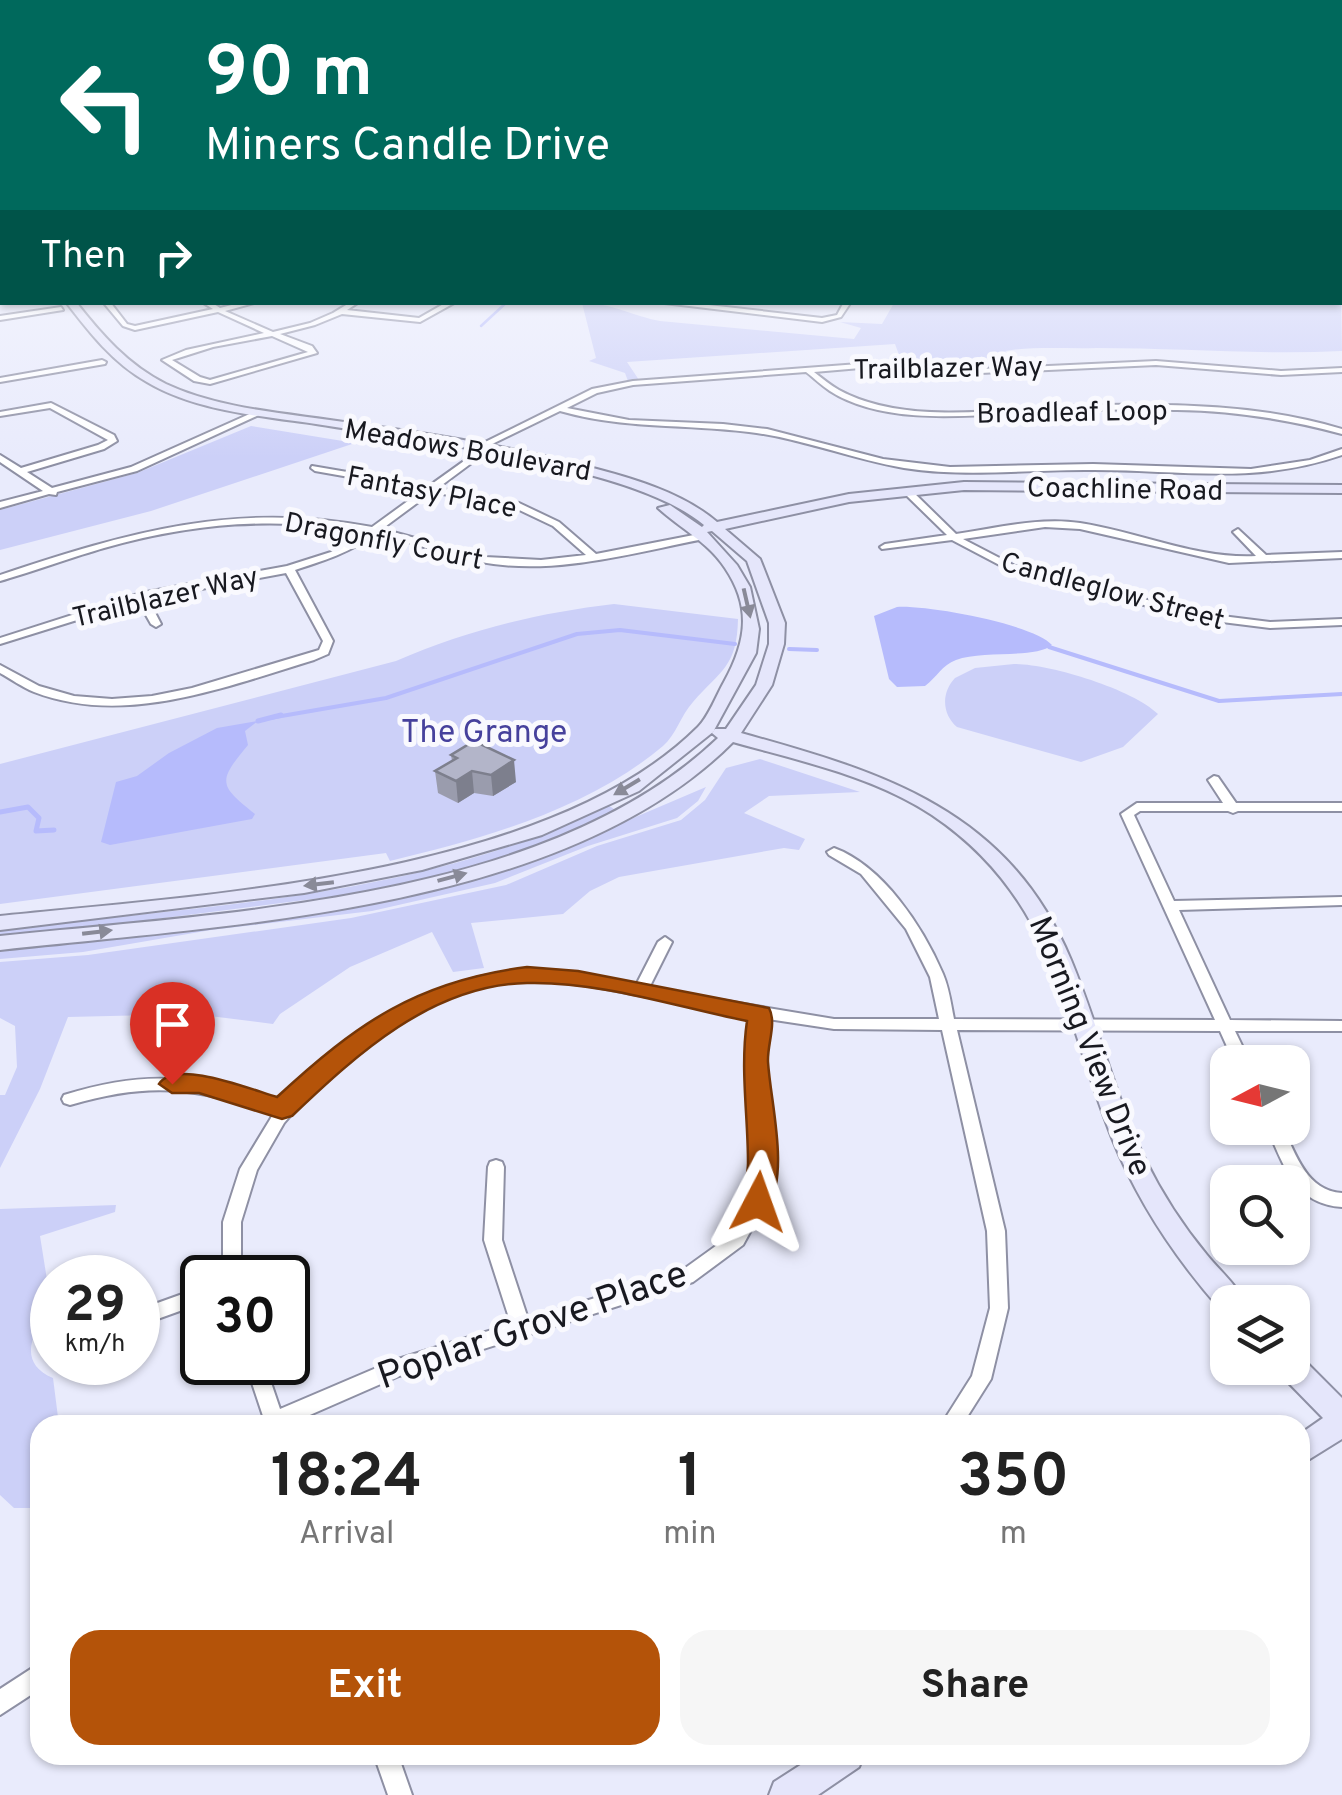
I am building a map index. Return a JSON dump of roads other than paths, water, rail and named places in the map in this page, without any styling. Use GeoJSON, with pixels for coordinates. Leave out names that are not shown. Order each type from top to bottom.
{"type":"FeatureCollection","features":[{"type":"Feature","properties":{"kind":"main road","name":"Meadows Boulevard"},"geometry":{"type":"LineString","coordinates":[[64,305],[102,362],[126,380],[159,395],[393,441],[475,451]]}},
{"type":"Feature","properties":{"kind":"main road","name":"Meadows Boulevard"},"geometry":{"type":"LineString","coordinates":[[0,944],[334,902],[479,870],[549,847],[625,812],[691,770],[729,736],[769,674],[777,626],[764,578],[711,531],[666,509],[603,481],[475,451],[252,416],[159,385],[117,359],[64,305]]}},
{"type":"Feature","properties":{"kind":"main road"},"geometry":{"type":"LineString","coordinates":[[102,362],[159,385]]}},
{"type":"Feature","properties":{"kind":"main road","name":"Coachline Road"},"geometry":{"type":"LineString","coordinates":[[711,531],[908,492],[984,486],[1342,489]]}},
{"type":"Feature","properties":{"kind":"main road","name":"Meadows Boulevard"},"geometry":{"type":"LineString","coordinates":[[0,923],[346,880],[479,850],[534,832],[605,800],[668,761],[705,729],[743,670],[752,625],[736,570],[711,531]]}},
{"type":"Feature","properties":{"kind":"main road","name":"Morning View Drive"},"geometry":{"type":"LineString","coordinates":[[705,729],[870,778],[939,812],[981,843],[1018,881],[1046,922],[1122,1133],[1146,1186],[1180,1242],[1217,1285]]}},
{"type":"Feature","properties":{"kind":"main road"},"geometry":{"type":"LineString","coordinates":[[1309,1385],[1342,1420],[1310,1444]]}},
{"type":"Feature","properties":{"kind":"main road"},"geometry":{"type":"LineString","coordinates":[[787,1795],[832,1765]]}},
{"type":"Feature","properties":{"kind":"street"},"geometry":{"type":"LineString","coordinates":[[0,318],[58,305]]}},
{"type":"Feature","properties":{"kind":"street"},"geometry":{"type":"LineString","coordinates":[[109,305],[125,324],[135,328],[245,305]]}},
{"type":"Feature","properties":{"kind":"street"},"geometry":{"type":"LineString","coordinates":[[210,305],[221,312],[269,332],[313,352],[218,381],[198,380],[165,363],[175,356],[269,332],[341,312],[352,305]]}},
{"type":"Feature","properties":{"kind":"street"},"geometry":{"type":"LineString","coordinates":[[341,312],[420,320],[448,305]]}},
{"type":"Feature","properties":{"kind":"street"},"geometry":{"type":"LineString","coordinates":[[686,305],[822,320],[840,316],[846,305]]}},
{"type":"Feature","properties":{"kind":"street"},"geometry":{"type":"LineString","coordinates":[[0,380],[102,362]]}},
{"type":"Feature","properties":{"kind":"street","name":"Trailblazer Way"},"geometry":{"type":"LineString","coordinates":[[0,642],[141,596],[289,569],[334,554],[372,532],[475,451],[595,391],[633,383],[884,365],[968,372],[1156,363],[1270,373],[1342,370]]}},
{"type":"Feature","properties":{"kind":"street","name":"Broadleaf Loop"},"geometry":{"type":"LineString","coordinates":[[809,371],[826,386],[848,397],[912,411],[1234,410],[1291,417],[1342,432]]}},
{"type":"Feature","properties":{"kind":"street"},"geometry":{"type":"LineString","coordinates":[[0,414],[51,405],[112,437],[113,441],[101,448],[20,471]]}},
{"type":"Feature","properties":{"kind":"street"},"geometry":{"type":"LineString","coordinates":[[558,408],[623,424],[750,429],[905,466],[967,471],[1085,467],[1271,471],[1304,467],[1342,452]]}},
{"type":"Feature","properties":{"kind":"street"},"geometry":{"type":"LineString","coordinates":[[0,505],[53,493],[166,457],[252,416]]}},
{"type":"Feature","properties":{"kind":"street"},"geometry":{"type":"LineString","coordinates":[[794,453],[814,443]]}},
{"type":"Feature","properties":{"kind":"street"},"geometry":{"type":"LineString","coordinates":[[0,458],[53,493]]}},
{"type":"Feature","properties":{"kind":"street","name":"Fantasy Place"},"geometry":{"type":"LineString","coordinates":[[315,468],[525,508],[556,524],[594,558]]}},
{"type":"Feature","properties":{"kind":"street","name":"Candleglow Street"},"geometry":{"type":"LineString","coordinates":[[908,492],[955,538],[1012,568],[1174,612],[1270,625],[1342,622]]}},
{"type":"Feature","properties":{"kind":"street","name":"Dragonfly Court"},"geometry":{"type":"LineString","coordinates":[[0,578],[178,529],[229,520],[294,520],[372,532],[489,560],[543,562],[594,558],[711,531]]}},
{"type":"Feature","properties":{"kind":"street"},"geometry":{"type":"LineString","coordinates":[[884,547],[1027,525],[1080,526],[1198,554],[1264,560],[1342,555]]}},
{"type":"Feature","properties":{"kind":"street"},"geometry":{"type":"LineString","coordinates":[[1238,532],[1264,560]]}},
{"type":"Feature","properties":{"kind":"street"},"geometry":{"type":"LineString","coordinates":[[0,668],[40,693],[79,701],[122,702],[179,694],[310,658],[324,652],[328,641],[289,569]]}},
{"type":"Feature","properties":{"kind":"street"},"geometry":{"type":"LineString","coordinates":[[141,596],[156,624]]}},
{"type":"Feature","properties":{"kind":"street"},"geometry":{"type":"LineString","coordinates":[[1214,780],[1233,809]]}},
{"type":"Feature","properties":{"kind":"street"},"geometry":{"type":"LineString","coordinates":[[1234,1045],[1126,814],[1128,809],[1342,807]]}},
{"type":"Feature","properties":{"kind":"street"},"geometry":{"type":"LineString","coordinates":[[834,852],[866,871],[912,928],[936,977],[996,1232],[999,1308],[980,1378],[957,1415]]}},
{"type":"Feature","properties":{"kind":"street"},"geometry":{"type":"LineString","coordinates":[[1169,906],[1342,901]]}},
{"type":"Feature","properties":{"kind":"street"},"geometry":{"type":"LineString","coordinates":[[640,991],[665,942]]}},
{"type":"Feature","properties":{"kind":"street"},"geometry":{"type":"LineString","coordinates":[[228,1255],[237,1189],[282,1109],[338,1056],[420,1002],[475,982],[527,975],[834,1024],[1342,1026]]}},
{"type":"Feature","properties":{"kind":"street","name":"Poplar Grove Place"},"geometry":{"type":"LineString","coordinates":[[292,1415],[394,1368],[687,1277],[738,1240],[758,1202],[762,1167],[755,1056],[760,1014]]}},
{"type":"Feature","properties":{"kind":"street"},"geometry":{"type":"LineString","coordinates":[[70,1098],[116,1084],[199,1084],[282,1109]]}},
{"type":"Feature","properties":{"kind":"street"},"geometry":{"type":"LineString","coordinates":[[1284,1145],[1306,1187],[1315,1196],[1342,1200]]}},
{"type":"Feature","properties":{"kind":"street"},"geometry":{"type":"LineString","coordinates":[[496,1167],[493,1240],[522,1329]]}},
{"type":"Feature","properties":{"kind":"street"},"geometry":{"type":"LineString","coordinates":[[262,1385],[272,1415]]}},
{"type":"Feature","properties":{"kind":"street"},"geometry":{"type":"LineString","coordinates":[[0,1702],[30,1682]]}},
{"type":"Feature","properties":{"kind":"street"},"geometry":{"type":"LineString","coordinates":[[390,1765],[400,1795]]}},
{"type":"Feature","properties":{"kind":"waterway"},"geometry":{"type":"LineString","coordinates":[[481,326],[504,305]]}},
{"type":"Feature","properties":{"kind":"waterway"},"geometry":{"type":"LineString","coordinates":[[270,718],[386,698],[577,634],[620,630],[735,644]]}},
{"type":"Feature","properties":{"kind":"waterway"},"geometry":{"type":"LineString","coordinates":[[1049,647],[1219,701],[1342,694]]}},
{"type":"Feature","properties":{"kind":"waterway"},"geometry":{"type":"LineString","coordinates":[[789,649],[817,650]]}},
{"type":"Feature","properties":{"kind":"waterway"},"geometry":{"type":"LineString","coordinates":[[258,721],[281,715]]}},
{"type":"Feature","properties":{"kind":"waterway"},"geometry":{"type":"LineString","coordinates":[[0,812],[28,807],[39,818],[36,831],[54,830]]}},
{"type":"Feature","properties":{"kind":"park label","name":"The Grange"},"geometry":{"type":"Point","coordinates":[484,731]}}]}
